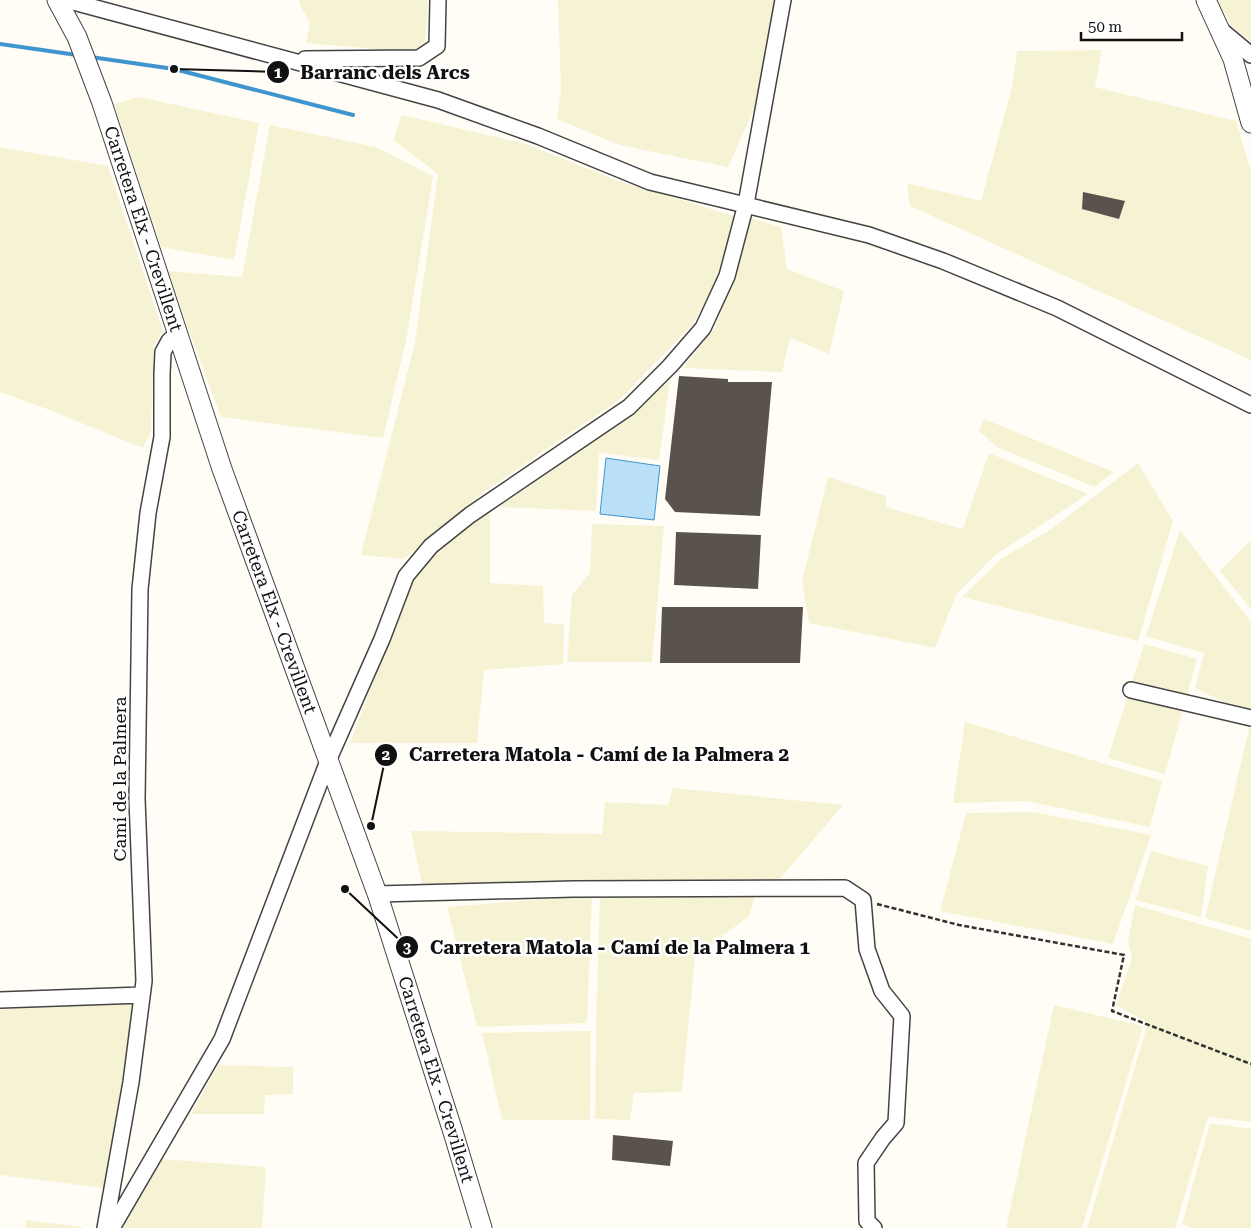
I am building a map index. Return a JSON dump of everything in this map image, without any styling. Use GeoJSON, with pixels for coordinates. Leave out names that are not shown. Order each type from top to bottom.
{"type":"FeatureCollection","features":[{"type":"Feature","properties":{"kind":"street","name":"Carretera Elx - Crevillent"},"geometry":{"type":"LineString","coordinates":[[57,0],[77,36],[102,103],[222,469],[377,894],[482,1228]]}},
{"type":"Feature","properties":{"kind":"street"},"geometry":{"type":"LineString","coordinates":[[66,0],[438,100],[538,136],[650,182],[869,235],[942,260],[1057,308],[1251,404]]}},
{"type":"Feature","properties":{"kind":"street"},"geometry":{"type":"LineString","coordinates":[[286,60],[419,58],[437,46],[438,0]]}},
{"type":"Feature","properties":{"kind":"street"},"geometry":{"type":"LineString","coordinates":[[112,1228],[222,1039],[328,761],[382,639],[406,576],[431,546],[470,515],[629,407],[670,366],[703,328],[728,276],[746,204],[783,0]]}},
{"type":"Feature","properties":{"kind":"street"},"geometry":{"type":"LineString","coordinates":[[1206,0],[1233,59],[1251,123]]}},
{"type":"Feature","properties":{"kind":"street"},"geometry":{"type":"LineString","coordinates":[[1221,30],[1251,55]]}},
{"type":"Feature","properties":{"kind":"street","name":"Camí de la Palmera"},"geometry":{"type":"LineString","coordinates":[[104,1228],[131,1082],[144,981],[136,799],[140,589],[148,514],[162,437],[163,352],[169,341],[177,334]]}},
{"type":"Feature","properties":{"kind":"street"},"geometry":{"type":"LineString","coordinates":[[1131,690],[1251,718]]}},
{"type":"Feature","properties":{"kind":"street"},"geometry":{"type":"LineString","coordinates":[[377,894],[573,889],[845,888],[864,900],[867,948],[882,992],[902,1016],[896,1123],[866,1163],[867,1221],[874,1228]]}},
{"type":"Feature","properties":{"kind":"street"},"geometry":{"type":"LineString","coordinates":[[0,1000],[142,994]]}},
{"type":"Feature","properties":{"kind":"path"},"geometry":{"type":"LineString","coordinates":[[864,900],[959,925],[1124,955],[1112,1011],[1251,1064]]}},
{"type":"Feature","properties":{"kind":"shaded area"},"geometry":{"type":"Polygon","coordinates":[[[299,0],[428,0],[425,43],[411,52],[306,43],[310,23],[299,0]]]}},
{"type":"Feature","properties":{"kind":"shaded area"},"geometry":{"type":"Polygon","coordinates":[[[558,0],[775,0],[776,10],[759,98],[728,167],[619,145],[557,119],[561,89],[558,0]]]}},
{"type":"Feature","properties":{"kind":"shaded area"},"geometry":{"type":"Polygon","coordinates":[[[1217,0],[1251,0],[1251,42],[1232,26],[1217,0]]]}},
{"type":"Feature","properties":{"kind":"shaded area"},"geometry":{"type":"Polygon","coordinates":[[[1102,50],[1095,87],[1236,121],[1251,171],[1251,360],[910,206],[907,183],[981,201],[1012,87],[1017,51],[1102,50]]]}},
{"type":"Feature","properties":{"kind":"shaded area"},"geometry":{"type":"Polygon","coordinates":[[[139,97],[259,123],[234,260],[161,247],[114,104],[139,97]]]}},
{"type":"Feature","properties":{"kind":"shaded area"},"geometry":{"type":"Polygon","coordinates":[[[402,115],[526,144],[618,181],[734,216],[718,279],[693,324],[619,400],[485,491],[404,559],[361,555],[415,342],[438,174],[393,140],[402,115]]]}},
{"type":"Feature","properties":{"kind":"shaded area"},"geometry":{"type":"Polygon","coordinates":[[[270,125],[376,147],[433,176],[406,341],[383,438],[221,417],[167,271],[242,277],[270,125]]]}},
{"type":"Feature","properties":{"kind":"shaded area"},"geometry":{"type":"Polygon","coordinates":[[[0,147],[108,166],[163,331],[154,345],[151,431],[143,448],[0,392],[0,147]]]}},
{"type":"Feature","properties":{"kind":"shaded area"},"geometry":{"type":"Polygon","coordinates":[[[750,218],[781,227],[787,269],[844,291],[829,354],[790,338],[782,372],[683,368],[716,326],[750,218]]]}},
{"type":"Feature","properties":{"kind":"shaded area"},"geometry":{"type":"Polygon","coordinates":[[[670,381],[659,460],[599,453],[596,511],[499,507],[626,418],[670,381]]]}},
{"type":"Feature","properties":{"kind":"shaded area"},"geometry":{"type":"Polygon","coordinates":[[[984,419],[1114,472],[1094,487],[997,447],[979,431],[984,419]]]}},
{"type":"Feature","properties":{"kind":"shaded area"},"geometry":{"type":"Polygon","coordinates":[[[989,453],[1088,494],[994,556],[956,595],[935,648],[809,623],[802,581],[828,477],[886,496],[886,507],[963,529],[989,453]]]}},
{"type":"Feature","properties":{"kind":"shaded area"},"geometry":{"type":"Polygon","coordinates":[[[1138,463],[1173,521],[1138,641],[962,597],[1001,559],[1050,530],[1138,463]]]}},
{"type":"Feature","properties":{"kind":"shaded area"},"geometry":{"type":"Polygon","coordinates":[[[490,508],[490,583],[543,586],[544,623],[564,625],[563,664],[484,670],[477,743],[350,743],[409,587],[423,563],[490,508]]]}},
{"type":"Feature","properties":{"kind":"shaded area"},"geometry":{"type":"Polygon","coordinates":[[[592,524],[664,526],[652,662],[567,662],[572,595],[590,573],[592,524]]]}},
{"type":"Feature","properties":{"kind":"shaded area"},"geometry":{"type":"Polygon","coordinates":[[[1180,530],[1251,622],[1251,711],[1236,708],[1195,688],[1204,653],[1146,636],[1180,530]]]}},
{"type":"Feature","properties":{"kind":"shaded area"},"geometry":{"type":"Polygon","coordinates":[[[1251,540],[1251,609],[1220,571],[1251,540]]]}},
{"type":"Feature","properties":{"kind":"shaded area"},"geometry":{"type":"Polygon","coordinates":[[[1144,644],[1197,659],[1165,774],[1108,758],[1144,644]]]}},
{"type":"Feature","properties":{"kind":"shaded area"},"geometry":{"type":"Polygon","coordinates":[[[965,722],[1162,781],[1150,827],[1026,801],[953,803],[965,722]]]}},
{"type":"Feature","properties":{"kind":"shaded area"},"geometry":{"type":"Polygon","coordinates":[[[1249,728],[1251,728],[1251,931],[1205,918],[1249,728]]]}},
{"type":"Feature","properties":{"kind":"shaded area"},"geometry":{"type":"Polygon","coordinates":[[[673,788],[843,805],[779,880],[422,884],[411,831],[602,834],[605,802],[668,805],[673,788]]]}},
{"type":"Feature","properties":{"kind":"shaded area"},"geometry":{"type":"Polygon","coordinates":[[[1033,812],[1151,835],[1113,944],[940,911],[966,813],[1033,812]]]}},
{"type":"Feature","properties":{"kind":"shaded area"},"geometry":{"type":"Polygon","coordinates":[[[1151,851],[1208,866],[1201,917],[1136,900],[1151,851]]]}},
{"type":"Feature","properties":{"kind":"shaded area"},"geometry":{"type":"Polygon","coordinates":[[[756,894],[749,916],[695,957],[682,1092],[634,1093],[630,1120],[595,1119],[600,895],[756,894]]]}},
{"type":"Feature","properties":{"kind":"shaded area"},"geometry":{"type":"Polygon","coordinates":[[[592,895],[587,1023],[477,1027],[447,907],[592,895]]]}},
{"type":"Feature","properties":{"kind":"shaded area"},"geometry":{"type":"Polygon","coordinates":[[[1135,905],[1251,939],[1251,1122],[1208,1117],[1175,1228],[1087,1228],[1148,1023],[1116,1005],[1132,958],[1128,941],[1135,905]]]}},
{"type":"Feature","properties":{"kind":"shaded area"},"geometry":{"type":"Polygon","coordinates":[[[135,1001],[104,1188],[0,1175],[0,1007],[135,1001]]]}},
{"type":"Feature","properties":{"kind":"shaded area"},"geometry":{"type":"Polygon","coordinates":[[[1054,1005],[1143,1026],[1082,1228],[1006,1228],[1054,1005]]]}},
{"type":"Feature","properties":{"kind":"shaded area"},"geometry":{"type":"Polygon","coordinates":[[[591,1031],[590,1120],[502,1120],[482,1033],[591,1031]]]}},
{"type":"Feature","properties":{"kind":"shaded area"},"geometry":{"type":"Polygon","coordinates":[[[218,1065],[293,1067],[293,1094],[265,1095],[264,1114],[191,1114],[218,1065]]]}},
{"type":"Feature","properties":{"kind":"shaded area"},"geometry":{"type":"Polygon","coordinates":[[[1210,1123],[1251,1129],[1251,1228],[1192,1228],[1182,1224],[1210,1123]]]}},
{"type":"Feature","properties":{"kind":"shaded area"},"geometry":{"type":"Polygon","coordinates":[[[162,1159],[266,1167],[262,1228],[123,1228],[162,1159]]]}},
{"type":"Feature","properties":{"kind":"shaded area"},"geometry":{"type":"Polygon","coordinates":[[[26,1220],[82,1227],[84,1228],[25,1228],[26,1220]]]}},
{"type":"Feature","properties":{"kind":"water"},"geometry":{"type":"Polygon","coordinates":[[[606,458],[660,466],[654,520],[600,514],[606,458]]]}},
{"type":"Feature","properties":{"kind":"building"},"geometry":{"type":"Polygon","coordinates":[[[1083,192],[1125,201],[1119,219],[1082,209],[1083,192]]]}},
{"type":"Feature","properties":{"kind":"building"},"geometry":{"type":"Polygon","coordinates":[[[679,376],[728,379],[728,382],[772,382],[760,516],[675,512],[665,499],[679,376]]]}},
{"type":"Feature","properties":{"kind":"building"},"geometry":{"type":"Polygon","coordinates":[[[676,532],[761,535],[758,589],[674,585],[676,532]]]}},
{"type":"Feature","properties":{"kind":"building"},"geometry":{"type":"Polygon","coordinates":[[[662,607],[803,607],[800,663],[660,663],[662,607]]]}},
{"type":"Feature","properties":{"kind":"building"},"geometry":{"type":"Polygon","coordinates":[[[613,1135],[673,1141],[670,1166],[612,1160],[613,1135]]]}},
{"type":"Feature","properties":{"kind":"waterway"},"geometry":{"type":"LineString","coordinates":[[0,44],[77,55]]}},
{"type":"Feature","properties":{"kind":"waterway"},"geometry":{"type":"LineString","coordinates":[[91,57],[174,69],[353,115]]}},
{"type":"Feature","properties":{"kind":"place","name":"Barranc dels Arcs"},"geometry":{"type":"Point","coordinates":[174,69]}},
{"type":"Feature","properties":{"kind":"place","name":"Carretera Matola - Camí de la Palmera 2"},"geometry":{"type":"Point","coordinates":[371,826]}},
{"type":"Feature","properties":{"kind":"place","name":"Carretera Matola - Camí de la Palmera 1"},"geometry":{"type":"Point","coordinates":[345,889]}}]}
